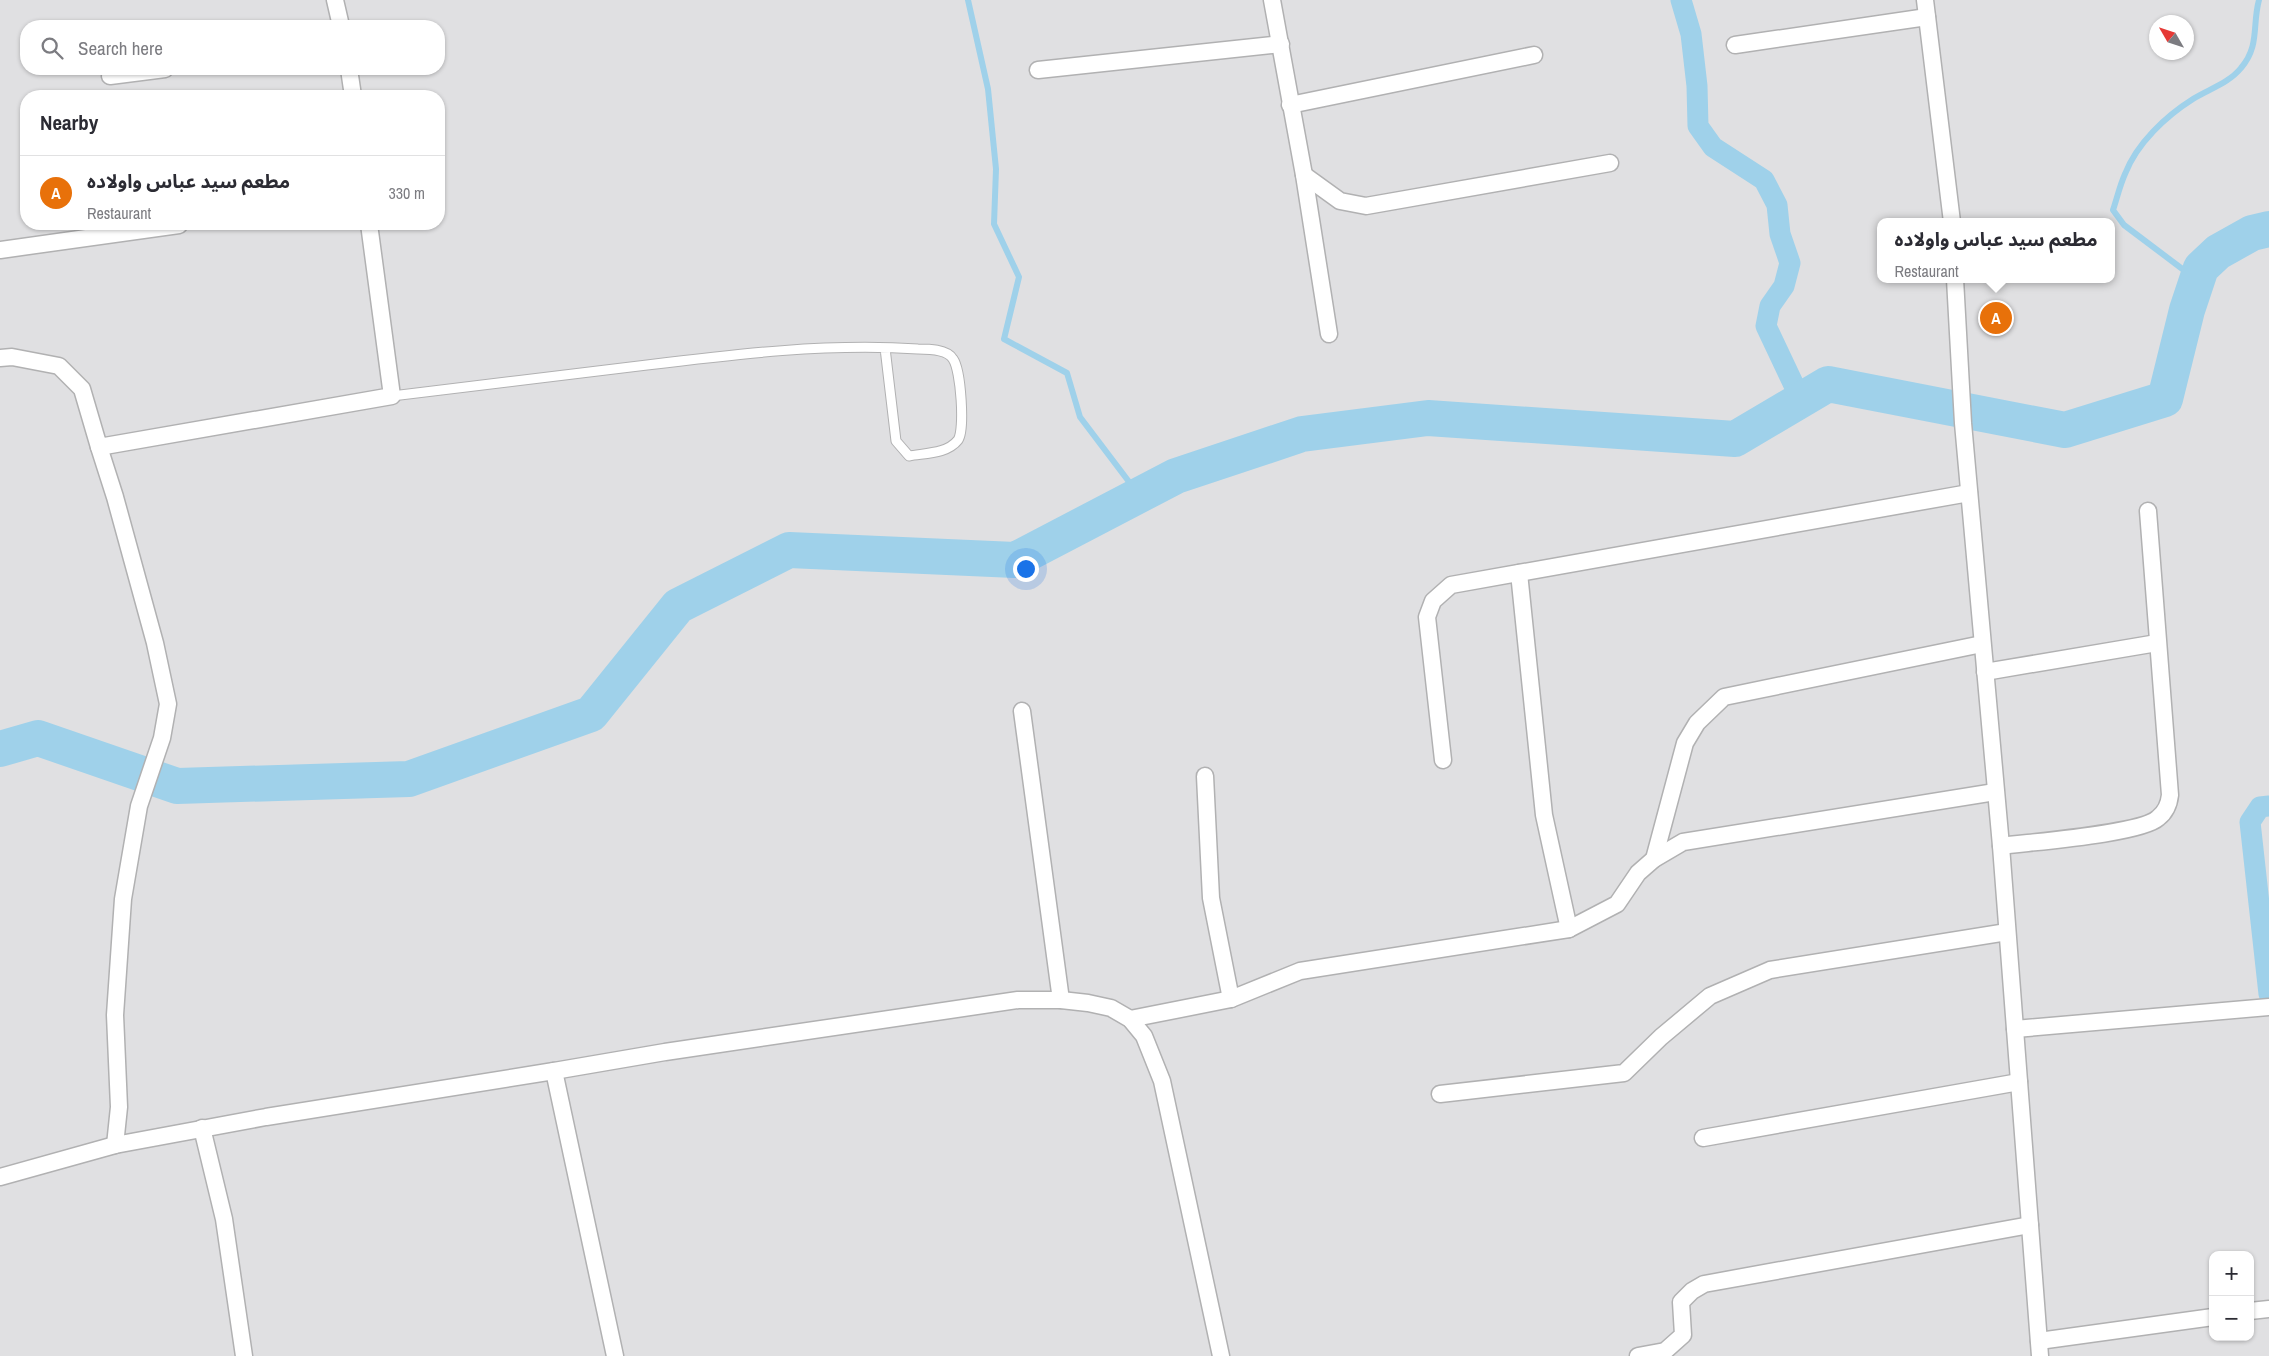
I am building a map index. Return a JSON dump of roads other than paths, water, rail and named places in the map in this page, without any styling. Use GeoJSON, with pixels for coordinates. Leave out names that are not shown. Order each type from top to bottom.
{"type":"FeatureCollection","features":[{"type":"Feature","properties":{"kind":"street"},"geometry":{"type":"LineString","coordinates":[[335,0],[340,20]]}},
{"type":"Feature","properties":{"kind":"street"},"geometry":{"type":"LineString","coordinates":[[1272,0],[1304,175],[1329,334]]}},
{"type":"Feature","properties":{"kind":"street"},"geometry":{"type":"LineString","coordinates":[[1925,0],[1951,218]]}},
{"type":"Feature","properties":{"kind":"street"},"geometry":{"type":"LineString","coordinates":[[1735,45],[1926,17]]}},
{"type":"Feature","properties":{"kind":"street"},"geometry":{"type":"LineString","coordinates":[[1038,70],[1281,44]]}},
{"type":"Feature","properties":{"kind":"street"},"geometry":{"type":"LineString","coordinates":[[1290,104],[1534,55]]}},
{"type":"Feature","properties":{"kind":"street"},"geometry":{"type":"LineString","coordinates":[[110,76],[118,75]]}},
{"type":"Feature","properties":{"kind":"street"},"geometry":{"type":"LineString","coordinates":[[350,75],[352,90]]}},
{"type":"Feature","properties":{"kind":"street"},"geometry":{"type":"LineString","coordinates":[[1304,175],[1340,201],[1366,206],[1610,163]]}},
{"type":"Feature","properties":{"kind":"street"},"geometry":{"type":"LineString","coordinates":[[0,250],[143,230]]}},
{"type":"Feature","properties":{"kind":"street"},"geometry":{"type":"LineString","coordinates":[[99,447],[392,396],[370,230]]}},
{"type":"Feature","properties":{"kind":"street"},"geometry":{"type":"LineString","coordinates":[[1955,283],[1963,423],[2001,846],[2039,1349],[2209,1318]]}},
{"type":"Feature","properties":{"kind":"street"},"geometry":{"type":"LineString","coordinates":[[0,358],[12,357],[59,366],[82,389],[143,598],[168,704],[157,755],[139,806],[124,899],[115,1015],[118,1107],[115,1145]]}},
{"type":"Feature","properties":{"kind":"street"},"geometry":{"type":"LineString","coordinates":[[1443,760],[1427,617],[1433,601],[1451,586],[1969,493]]}},
{"type":"Feature","properties":{"kind":"street"},"geometry":{"type":"LineString","coordinates":[[2001,846],[2131,830],[2158,819],[2168,806],[2170,795],[2148,512]]}},
{"type":"Feature","properties":{"kind":"street"},"geometry":{"type":"LineString","coordinates":[[1519,573],[1544,815],[1569,929]]}},
{"type":"Feature","properties":{"kind":"street"},"geometry":{"type":"LineString","coordinates":[[1654,859],[1685,743],[1697,724],[1724,697],[1982,644]]}},
{"type":"Feature","properties":{"kind":"street"},"geometry":{"type":"LineString","coordinates":[[1984,672],[2158,644]]}},
{"type":"Feature","properties":{"kind":"street"},"geometry":{"type":"LineString","coordinates":[[1022,711],[1061,1000]]}},
{"type":"Feature","properties":{"kind":"street"},"geometry":{"type":"LineString","coordinates":[[1205,776],[1211,898],[1231,998]]}},
{"type":"Feature","properties":{"kind":"street"},"geometry":{"type":"LineString","coordinates":[[1130,1019],[1231,998],[1300,971],[1569,929],[1617,904],[1638,873],[1654,859],[1683,842],[1995,792]]}},
{"type":"Feature","properties":{"kind":"street"},"geometry":{"type":"LineString","coordinates":[[1440,1094],[1624,1073],[1661,1037],[1710,996],[1770,970],[2007,932]]}},
{"type":"Feature","properties":{"kind":"street"},"geometry":{"type":"LineString","coordinates":[[0,1177],[115,1145],[202,1128],[665,1052],[1018,1000],[1061,1000],[1088,1003],[1111,1008],[1130,1019],[1144,1036],[1162,1081],[1221,1356]]}},
{"type":"Feature","properties":{"kind":"street"},"geometry":{"type":"LineString","coordinates":[[2015,1029],[2269,1007]]}},
{"type":"Feature","properties":{"kind":"street"},"geometry":{"type":"LineString","coordinates":[[554,1071],[615,1356]]}},
{"type":"Feature","properties":{"kind":"street"},"geometry":{"type":"LineString","coordinates":[[1703,1138],[2019,1082]]}},
{"type":"Feature","properties":{"kind":"street"},"geometry":{"type":"LineString","coordinates":[[202,1128],[224,1219],[244,1356]]}},
{"type":"Feature","properties":{"kind":"street"},"geometry":{"type":"LineString","coordinates":[[1638,1356],[1665,1351],[1683,1335],[1681,1302],[1692,1291],[1704,1284],[2030,1226]]}},
{"type":"Feature","properties":{"kind":"street"},"geometry":{"type":"LineString","coordinates":[[2254,1311],[2269,1309]]}},
{"type":"Feature","properties":{"kind":"lane"},"geometry":{"type":"LineString","coordinates":[[392,396],[710,357],[798,349],[885,348],[919,349],[944,352],[953,359],[959,380],[962,432],[958,440],[947,450],[909,456],[896,441],[885,348]]}},
{"type":"Feature","properties":{"kind":"waterway"},"geometry":{"type":"LineString","coordinates":[[968,0],[988,89],[996,169],[994,224],[1019,277],[1004,339],[1067,373],[1080,417],[1139,495]]}},
{"type":"Feature","properties":{"kind":"waterway"},"geometry":{"type":"LineString","coordinates":[[1681,0],[1691,34],[1697,86],[1698,126],[1713,147],[1764,180],[1777,205],[1780,234],[1790,263],[1784,286],[1770,306],[1766,326],[1801,400]]}},
{"type":"Feature","properties":{"kind":"waterway"},"geometry":{"type":"LineString","coordinates":[[2197,280],[2124,225],[2113,210],[2130,163],[2153,131],[2193,99],[2231,78],[2247,60],[2253,43],[2259,0]]}},
{"type":"Feature","properties":{"kind":"waterway"},"geometry":{"type":"LineString","coordinates":[[0,749],[38,738],[177,786],[409,779],[591,714],[678,606],[789,550],[1015,560],[1176,476],[1302,434],[1428,418],[1735,439],[1828,384],[2065,430],[2165,399],[2187,310],[2201,268],[2218,252],[2252,233],[2269,229]]}},
{"type":"Feature","properties":{"kind":"waterway"},"geometry":{"type":"LineString","coordinates":[[2269,806],[2260,807],[2250,822],[2269,994]]}},
{"type":"Feature","properties":{"kind":"place","name":"مطعم سيد عباس واولاده"},"geometry":{"type":"Point","coordinates":[1996,318]}}]}
